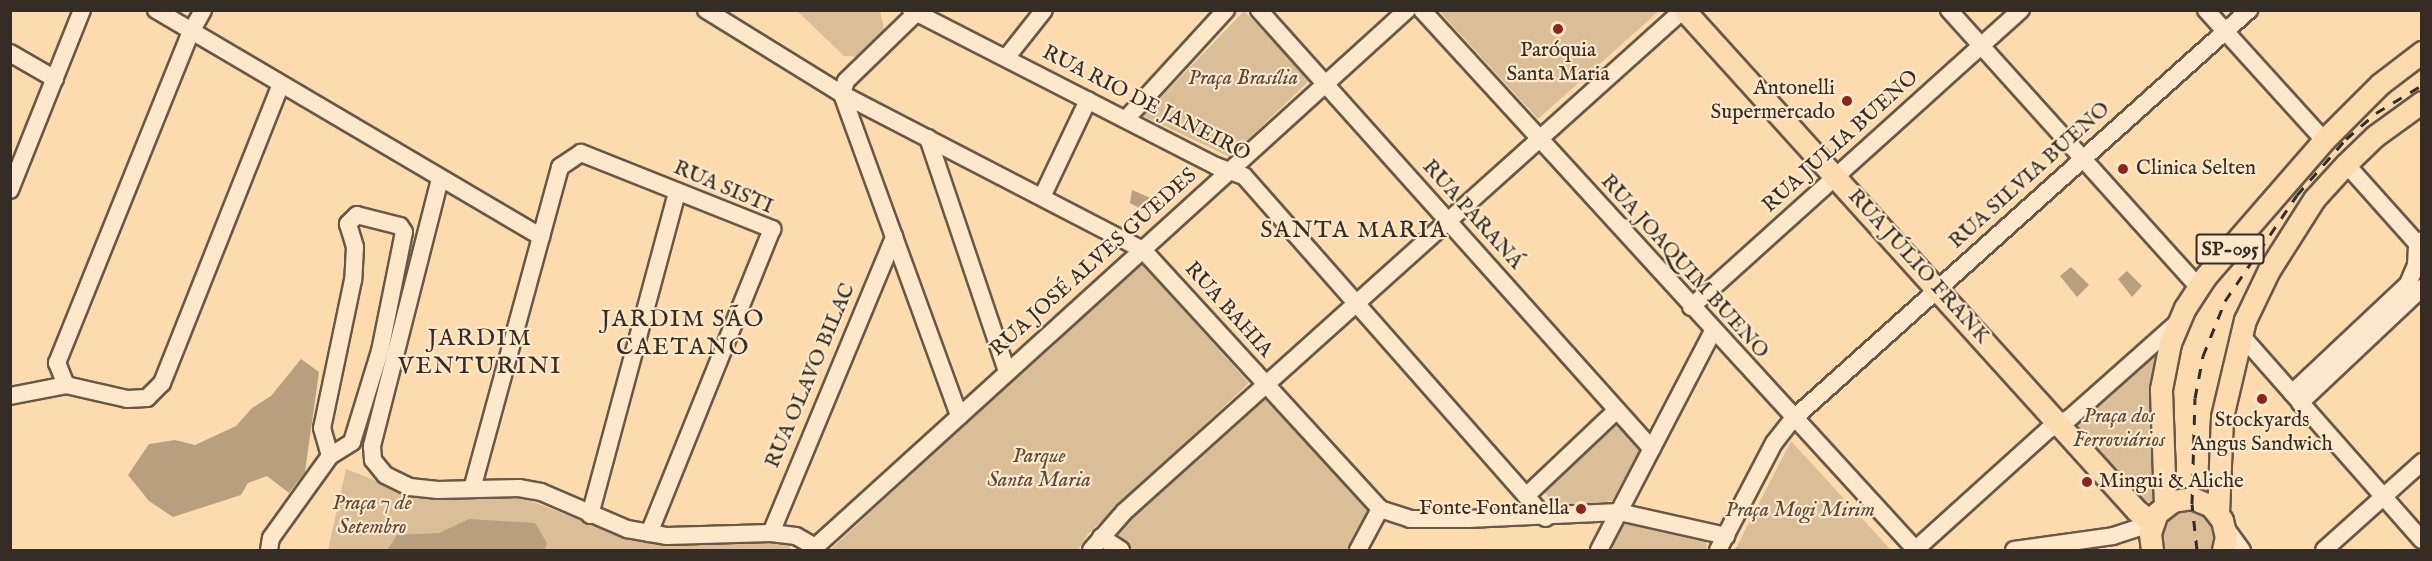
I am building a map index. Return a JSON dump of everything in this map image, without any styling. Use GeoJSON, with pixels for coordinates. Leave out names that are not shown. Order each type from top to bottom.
{"type":"FeatureCollection","features":[{"type":"Feature","properties":{"kind":"main road","name":"RUA JÚLIO FRANK"},"geometry":{"type":"LineString","coordinates":[[1684,10],[1837,176],[2137,511],[2152,523]]}},
{"type":"Feature","properties":{"kind":"main road","name":"SP-095"},"geometry":{"type":"LineString","coordinates":[[2226,540],[2192,498],[2165,505],[2161,389],[2177,323],[2198,287],[2324,140],[2380,84],[2421,52]]}},
{"type":"Feature","properties":{"kind":"main road","name":"SP-095"},"geometry":{"type":"LineString","coordinates":[[2226,540],[2222,417],[2241,335],[2289,236],[2346,164],[2375,136],[2421,102]]}},
{"type":"Feature","properties":{"kind":"main road"},"geometry":{"type":"LineString","coordinates":[[2152,550],[2152,523],[2165,505]]}},
{"type":"Feature","properties":{"kind":"street"},"geometry":{"type":"LineString","coordinates":[[10,190],[18,153],[55,79],[82,10]]}},
{"type":"Feature","properties":{"kind":"street"},"geometry":{"type":"LineString","coordinates":[[156,10],[280,87],[541,237],[472,489]]}},
{"type":"Feature","properties":{"kind":"street"},"geometry":{"type":"LineString","coordinates":[[66,385],[57,363],[191,32],[203,10]]}},
{"type":"Feature","properties":{"kind":"street","name":"RUA BAHIA"},"geometry":{"type":"LineString","coordinates":[[706,10],[842,94],[1143,250],[1380,510]]}},
{"type":"Feature","properties":{"kind":"street"},"geometry":{"type":"LineString","coordinates":[[1006,58],[1044,10]]}},
{"type":"Feature","properties":{"kind":"street"},"geometry":{"type":"LineString","coordinates":[[1126,119],[1226,10]]}},
{"type":"Feature","properties":{"kind":"street","name":"RUA PARANÁ"},"geometry":{"type":"LineString","coordinates":[[1259,10],[1652,449]]}},
{"type":"Feature","properties":{"kind":"street","name":"RUA JOSÉ ALVES GUEDES"},"geometry":{"type":"LineString","coordinates":[[814,549],[1407,10]]}},
{"type":"Feature","properties":{"kind":"street","name":"RUA JOAQUIM BUENO"},"geometry":{"type":"LineString","coordinates":[[1422,10],[1539,141],[1915,550]]}},
{"type":"Feature","properties":{"kind":"street"},"geometry":{"type":"LineString","coordinates":[[1096,544],[1265,385],[1684,10]]}},
{"type":"Feature","properties":{"kind":"street"},"geometry":{"type":"LineString","coordinates":[[1948,10],[2198,287]]}},
{"type":"Feature","properties":{"kind":"street","name":"RUA JULIA BUENO"},"geometry":{"type":"LineString","coordinates":[[1691,307],[2021,10]]}},
{"type":"Feature","properties":{"kind":"street"},"geometry":{"type":"LineString","coordinates":[[2206,10],[2324,140]]}},
{"type":"Feature","properties":{"kind":"street","name":"RUA SILVIA BUENO"},"geometry":{"type":"LineString","coordinates":[[1722,543],[1774,443],[1793,419],[2249,10]]}},
{"type":"Feature","properties":{"kind":"street"},"geometry":{"type":"LineString","coordinates":[[914,12],[846,81],[842,94],[959,416]]}},
{"type":"Feature","properties":{"kind":"street","name":"RUA RIO DE JANEIRO"},"geometry":{"type":"LineString","coordinates":[[914,12],[1244,176],[1546,518]]}},
{"type":"Feature","properties":{"kind":"street"},"geometry":{"type":"LineString","coordinates":[[10,53],[55,79]]}},
{"type":"Feature","properties":{"kind":"street"},"geometry":{"type":"LineString","coordinates":[[10,396],[66,385],[127,399],[147,398],[162,383],[280,87]]}},
{"type":"Feature","properties":{"kind":"street"},"geometry":{"type":"LineString","coordinates":[[1042,197],[1088,100]]}},
{"type":"Feature","properties":{"kind":"street"},"geometry":{"type":"LineString","coordinates":[[928,138],[1007,372]]}},
{"type":"Feature","properties":{"kind":"street","name":"RUA SISTI"},"geometry":{"type":"LineString","coordinates":[[541,237],[560,167],[581,153],[771,229],[649,533]]}},
{"type":"Feature","properties":{"kind":"street"},"geometry":{"type":"LineString","coordinates":[[2296,398],[2408,284],[2416,265],[2420,244],[2346,164]]}},
{"type":"Feature","properties":{"kind":"street"},"geometry":{"type":"LineString","coordinates":[[440,179],[372,446],[373,460],[385,475],[410,487],[534,490],[590,515],[649,533],[667,536],[771,533],[796,536],[814,549]]}},
{"type":"Feature","properties":{"kind":"street"},"geometry":{"type":"LineString","coordinates":[[590,515],[677,192]]}},
{"type":"Feature","properties":{"kind":"street"},"geometry":{"type":"LineString","coordinates":[[269,550],[272,538],[330,456],[352,442],[380,351],[405,240],[400,226],[357,215],[348,224],[355,247],[354,280],[322,428],[330,456]]}},
{"type":"Feature","properties":{"kind":"street","name":"RUA OLAVO BILAC"},"geometry":{"type":"LineString","coordinates":[[771,533],[894,237]]}},
{"type":"Feature","properties":{"kind":"street"},"geometry":{"type":"LineString","coordinates":[[2296,398],[2421,288]]}},
{"type":"Feature","properties":{"kind":"street"},"geometry":{"type":"LineString","coordinates":[[1915,550],[2177,323]]}},
{"type":"Feature","properties":{"kind":"street"},"geometry":{"type":"LineString","coordinates":[[1599,550],[1713,331]]}},
{"type":"Feature","properties":{"kind":"street"},"geometry":{"type":"LineString","coordinates":[[2241,335],[2421,540]]}},
{"type":"Feature","properties":{"kind":"street"},"geometry":{"type":"LineString","coordinates":[[1526,496],[1617,410]]}},
{"type":"Feature","properties":{"kind":"street"},"geometry":{"type":"LineString","coordinates":[[2324,550],[2421,462]]}},
{"type":"Feature","properties":{"kind":"street"},"geometry":{"type":"LineString","coordinates":[[1358,550],[1380,510],[1410,519],[1546,518],[1619,512],[1722,543]]}},
{"type":"Feature","properties":{"kind":"street"},"geometry":{"type":"LineString","coordinates":[[2014,550],[2113,536],[2152,523]]}},
{"type":"Feature","properties":{"kind":"street"},"geometry":{"type":"LineString","coordinates":[[1096,544],[1121,550]]}},
{"type":"Feature","properties":{"kind":"green space"},"geometry":{"type":"Polygon","coordinates":[[[797,11],[880,11],[884,29],[876,46],[862,57],[844,56],[797,11]]]}},
{"type":"Feature","properties":{"kind":"green space","name":"Praça Brasília"},"geometry":{"type":"Polygon","coordinates":[[[1244,11],[1310,80],[1230,157],[1143,116],[1244,11]]]}},
{"type":"Feature","properties":{"kind":"green space"},"geometry":{"type":"Polygon","coordinates":[[[1439,11],[1659,11],[1538,119],[1439,11]]]}},
{"type":"Feature","properties":{"kind":"green space","name":"Parque Santa Maria"},"geometry":{"type":"Polygon","coordinates":[[[1140,262],[1249,383],[1088,534],[1078,550],[830,550],[1140,262]]]}},
{"type":"Feature","properties":{"kind":"green space","name":"Praça dos Ferroviários"},"geometry":{"type":"Polygon","coordinates":[[[2154,353],[2156,498],[2152,503],[2135,497],[2071,426],[2154,353]]]}},
{"type":"Feature","properties":{"kind":"green space"},"geometry":{"type":"Polygon","coordinates":[[[1265,391],[1374,510],[1353,550],[1130,550],[1116,534],[1126,512],[1265,391]]]}},
{"type":"Feature","properties":{"kind":"green space"},"geometry":{"type":"Polygon","coordinates":[[[1616,425],[1640,450],[1612,501],[1559,508],[1544,492],[1616,425]]]}},
{"type":"Feature","properties":{"kind":"green space","name":"Praça Mogi Mirim"},"geometry":{"type":"Polygon","coordinates":[[[1791,441],[1891,550],[1735,550],[1791,441]]]}},
{"type":"Feature","properties":{"kind":"green space","name":"Praça 7 de Setembro"},"geometry":{"type":"Polygon","coordinates":[[[346,469],[408,493],[438,498],[523,498],[621,536],[646,542],[770,543],[787,544],[792,550],[328,550],[346,469]]]}},
{"type":"Feature","properties":{"kind":"green space"},"geometry":{"type":"Polygon","coordinates":[[[2182,505],[2213,515],[2217,550],[2162,550],[2158,542],[2161,522],[2182,505]]]}},
{"type":"Feature","properties":{"kind":"green space"},"geometry":{"type":"Polygon","coordinates":[[[1632,522],[1706,540],[1707,550],[1615,550],[1611,546],[1620,524],[1632,522]]]}},
{"type":"Feature","properties":{"kind":"shaded area"},"geometry":{"type":"Polygon","coordinates":[[[1132,190],[1153,199],[1147,212],[1130,203],[1132,190]]]}},
{"type":"Feature","properties":{"kind":"shaded area"},"geometry":{"type":"Polygon","coordinates":[[[2071,267],[2089,285],[2077,297],[2060,276],[2071,267]]]}},
{"type":"Feature","properties":{"kind":"shaded area"},"geometry":{"type":"Polygon","coordinates":[[[2127,271],[2142,286],[2132,297],[2118,279],[2127,271]]]}},
{"type":"Feature","properties":{"kind":"shaded area"},"geometry":{"type":"Polygon","coordinates":[[[301,359],[319,372],[305,472],[289,493],[267,476],[248,483],[241,495],[173,517],[149,501],[128,475],[149,444],[175,440],[195,445],[236,426],[252,408],[271,396],[301,359]]]}},
{"type":"Feature","properties":{"kind":"shaded area"},"geometry":{"type":"Polygon","coordinates":[[[469,519],[535,523],[547,543],[545,550],[387,550],[397,535],[439,533],[469,519]]]}},
{"type":"Feature","properties":{"kind":"waterway"},"geometry":{"type":"LineString","coordinates":[[1736,549],[1741,550]]}},
{"type":"Feature","properties":{"kind":"railway"},"geometry":{"type":"LineString","coordinates":[[2197,550],[2192,504],[2195,398],[2203,356],[2225,301],[2297,195],[2346,139],[2376,113],[2422,85]]}},
{"type":"Feature","properties":{"kind":"place","name":"Paróquia Santa Maria"},"geometry":{"type":"Point","coordinates":[1558,29]}},
{"type":"Feature","properties":{"kind":"place","name":"Antonelli Supermercado"},"geometry":{"type":"Point","coordinates":[1847,101]}},
{"type":"Feature","properties":{"kind":"place","name":"Clinica Selten"},"geometry":{"type":"Point","coordinates":[2123,169]}},
{"type":"Feature","properties":{"kind":"place","name":"Stockyards Angus Sandwich"},"geometry":{"type":"Point","coordinates":[2262,399]}},
{"type":"Feature","properties":{"kind":"place","name":"Mingui & Aliche"},"geometry":{"type":"Point","coordinates":[2087,482]}},
{"type":"Feature","properties":{"kind":"place","name":"Fonte Fontanella"},"geometry":{"type":"Point","coordinates":[1581,509]}},
{"type":"Feature","properties":{"kind":"district","name":"SANTA MARIA"},"geometry":{"type":"Point","coordinates":[1354,231]}},
{"type":"Feature","properties":{"kind":"district","name":"JARDIM SÃO CAETANO"},"geometry":{"type":"Point","coordinates":[683,334]}},
{"type":"Feature","properties":{"kind":"district","name":"JARDIM VENTURINI"},"geometry":{"type":"Point","coordinates":[480,353]}}]}
